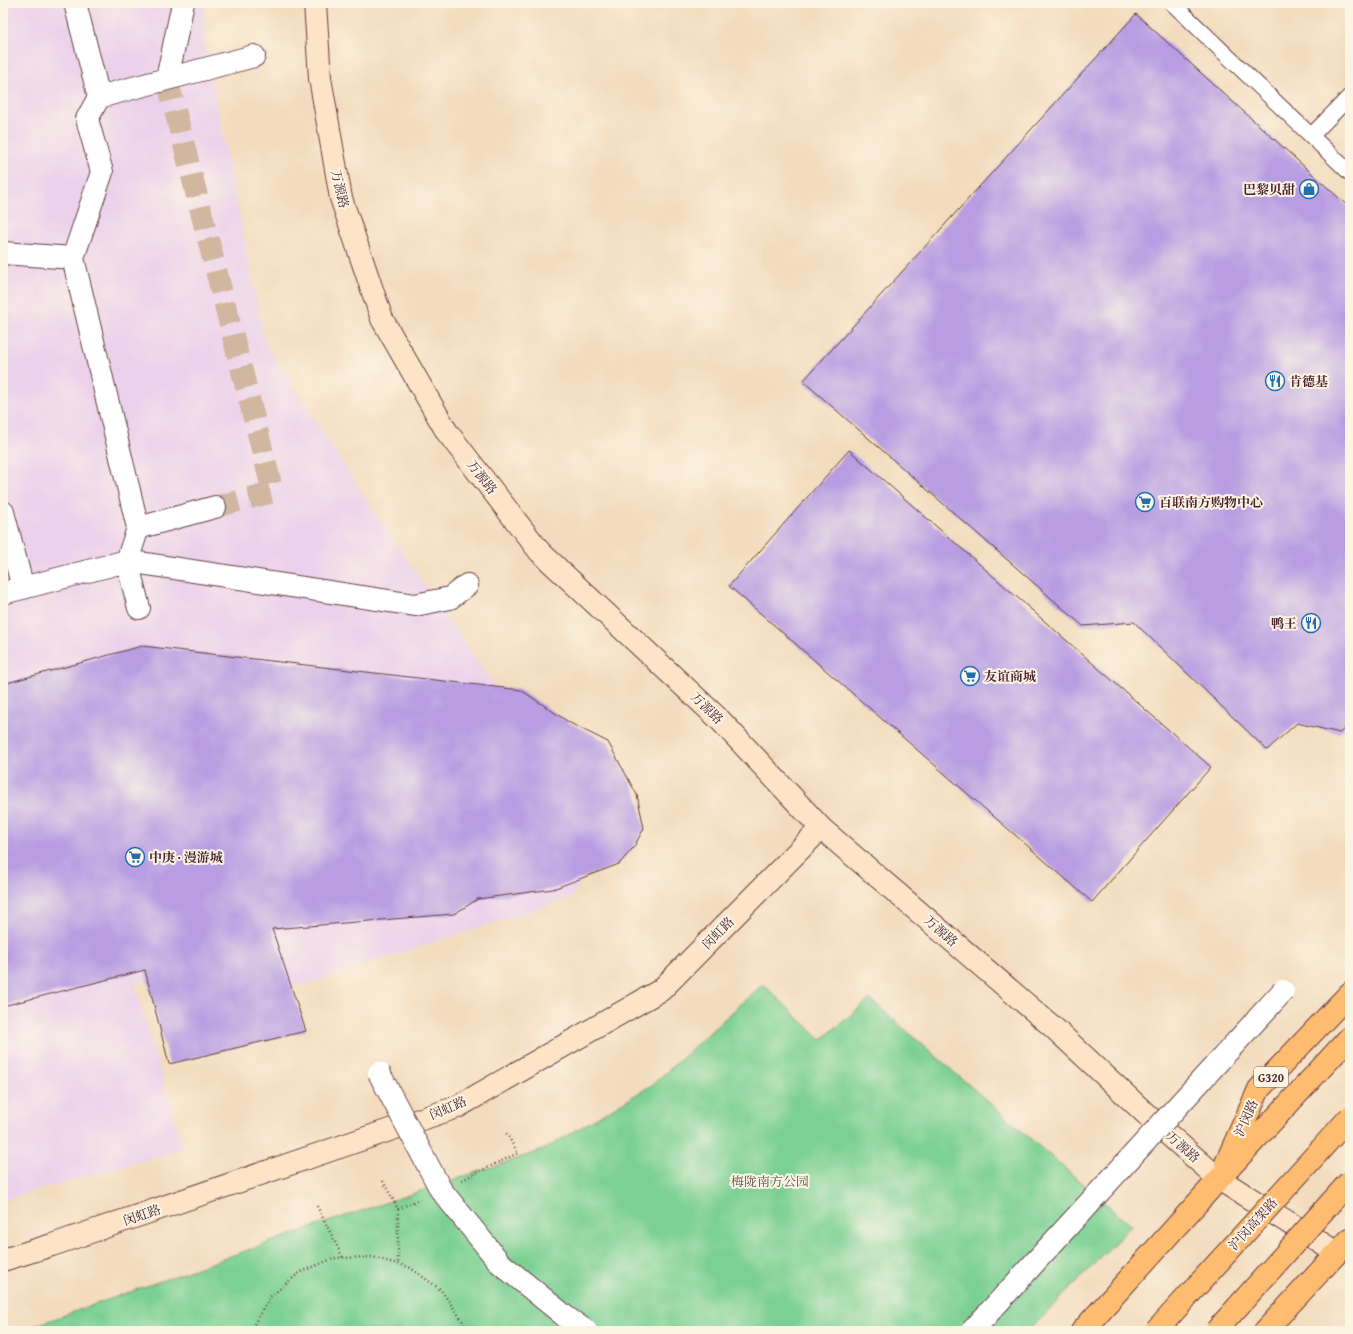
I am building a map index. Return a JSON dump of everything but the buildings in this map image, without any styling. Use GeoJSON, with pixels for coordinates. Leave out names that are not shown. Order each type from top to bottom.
{"type":"FeatureCollection","features":[{"type":"Feature","properties":{"kind":"main road","name":"万源路"},"geometry":{"type":"LineString","coordinates":[[315,3],[320,78],[341,198],[382,319],[447,432],[540,552],[720,720],[821,828],[1054,1028],[1161,1128],[1219,1179],[1344,1246]]}},
{"type":"Feature","properties":{"kind":"main road","name":"闵虹路"},"geometry":{"type":"LineString","coordinates":[[3,1260],[52,1246],[457,1107],[661,990],[821,828]]}},
{"type":"Feature","properties":{"kind":"main road","name":"沪闵路"},"geometry":{"type":"LineString","coordinates":[[1219,1179],[1259,1089],[1350,993]]}},
{"type":"Feature","properties":{"kind":"main road","name":"沪闵路"},"geometry":{"type":"LineString","coordinates":[[1082,1331],[1350,1037]]}},
{"type":"Feature","properties":{"kind":"main road","name":"沪闵高架路"},"geometry":{"type":"LineString","coordinates":[[1156,1331],[1350,1117]]}},
{"type":"Feature","properties":{"kind":"main road"},"geometry":{"type":"LineString","coordinates":[[1216,1331],[1350,1181]]}},
{"type":"Feature","properties":{"kind":"main road"},"geometry":{"type":"LineString","coordinates":[[1265,1331],[1344,1246]]}},
{"type":"Feature","properties":{"kind":"street"},"geometry":{"type":"LineString","coordinates":[[75,3],[99,97],[88,119],[102,172],[73,258],[138,528],[127,562],[139,608]]}},
{"type":"Feature","properties":{"kind":"street"},"geometry":{"type":"LineString","coordinates":[[167,79],[183,3]]}},
{"type":"Feature","properties":{"kind":"street"},"geometry":{"type":"LineString","coordinates":[[99,97],[254,56]]}},
{"type":"Feature","properties":{"kind":"street"},"geometry":{"type":"LineString","coordinates":[[3,253],[73,258]]}},
{"type":"Feature","properties":{"kind":"street"},"geometry":{"type":"LineString","coordinates":[[138,528],[215,507]]}},
{"type":"Feature","properties":{"kind":"street"},"geometry":{"type":"LineString","coordinates":[[3,512],[13,590],[127,562],[415,605],[450,598],[467,585]]}},
{"type":"Feature","properties":{"kind":"street"},"geometry":{"type":"LineString","coordinates":[[972,1331],[1283,990]]}},
{"type":"Feature","properties":{"kind":"street"},"geometry":{"type":"LineString","coordinates":[[379,1073],[441,1190],[500,1263],[566,1317],[586,1331]]}},
{"type":"Feature","properties":{"kind":"lane"},"geometry":{"type":"LineString","coordinates":[[1172,3],[1350,173]]}},
{"type":"Feature","properties":{"kind":"lane"},"geometry":{"type":"LineString","coordinates":[[1311,136],[1350,96]]}},
{"type":"Feature","properties":{"kind":"path"},"geometry":{"type":"LineString","coordinates":[[441,1190],[518,1153],[505,1131]]}},
{"type":"Feature","properties":{"kind":"path"},"geometry":{"type":"LineString","coordinates":[[383,1181],[398,1208],[398,1264]]}},
{"type":"Feature","properties":{"kind":"path"},"geometry":{"type":"LineString","coordinates":[[317,1206],[343,1258]]}},
{"type":"Feature","properties":{"kind":"path"},"geometry":{"type":"LineString","coordinates":[[250,1331],[270,1297],[299,1273],[334,1258],[372,1257],[409,1267],[440,1289],[462,1320],[466,1331]]}},
{"type":"Feature","properties":{"kind":"shaded area"},"geometry":{"type":"Polygon","coordinates":[[[3,3],[205,3],[204,41],[265,343],[385,528],[516,717],[615,822],[572,897],[304,985],[134,982],[183,1149],[3,1200],[3,3]]]}},
{"type":"Feature","properties":{"kind":"green space","name":"梅陇南方公园"},"geometry":{"type":"Polygon","coordinates":[[[763,984],[821,1040],[870,999],[1131,1226],[1029,1331],[20,1331],[310,1228],[543,1150],[652,1085],[763,984]]]}},
{"type":"Feature","properties":{"kind":"tunnel"},"geometry":{"type":"LineString","coordinates":[[167,79],[273,492],[215,507]]}},
{"type":"Feature","properties":{"kind":"place","name":"巴黎贝甜"},"geometry":{"type":"Point","coordinates":[1309,189]}},
{"type":"Feature","properties":{"kind":"place","name":"肯德基"},"geometry":{"type":"Point","coordinates":[1275,381]}},
{"type":"Feature","properties":{"kind":"place","name":"百联南方购物中心"},"geometry":{"type":"Point","coordinates":[1145,502]}},
{"type":"Feature","properties":{"kind":"place","name":"鸭王"},"geometry":{"type":"Point","coordinates":[1311,623]}},
{"type":"Feature","properties":{"kind":"place","name":"友谊商城"},"geometry":{"type":"Point","coordinates":[970,676]}},
{"type":"Feature","properties":{"kind":"place","name":"中庚 · 漫游城"},"geometry":{"type":"Point","coordinates":[135,857]}}]}
